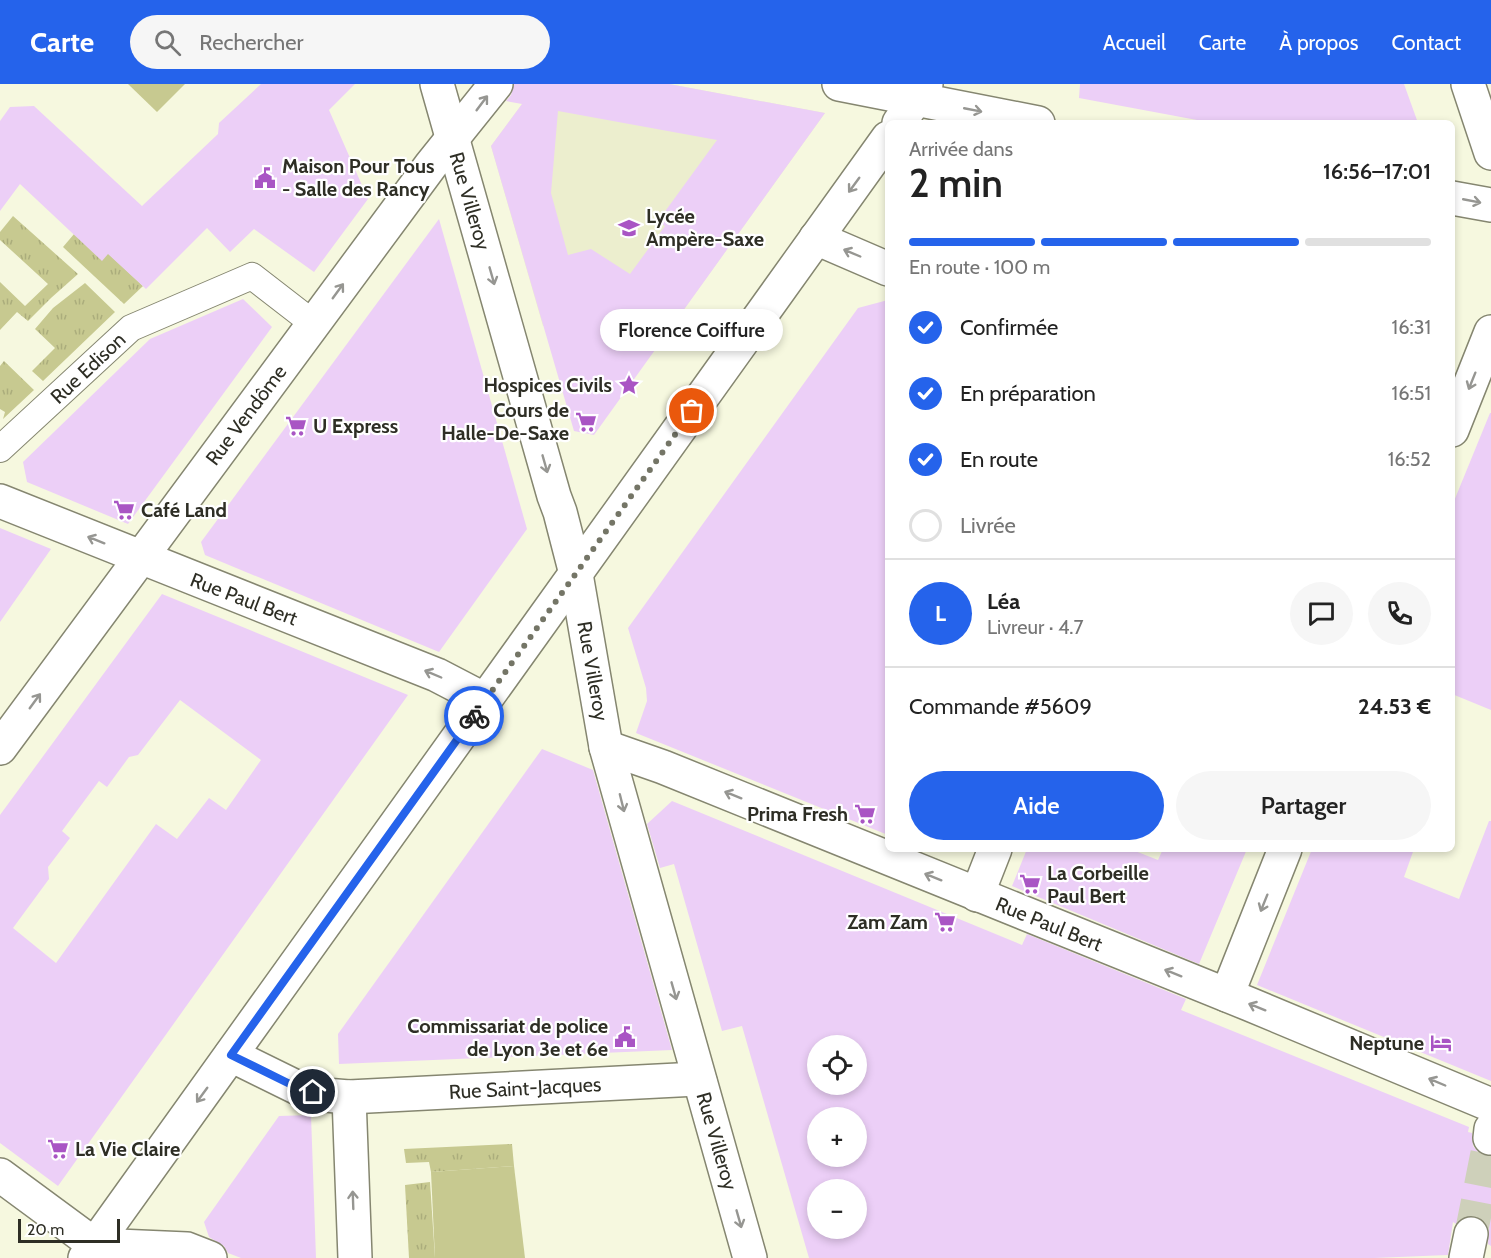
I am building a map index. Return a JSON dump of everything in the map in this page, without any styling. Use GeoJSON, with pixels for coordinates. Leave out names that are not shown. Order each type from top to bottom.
{"type":"FeatureCollection","features":[{"type":"Feature","properties":{"kind":"street","name":"Rue Villeroy"},"geometry":{"type":"LineString","coordinates":[[436,84],[560,512],[576,574],[606,747],[750,1258]]}},
{"type":"Feature","properties":{"kind":"street","name":"Rue Vendôme"},"geometry":{"type":"LineString","coordinates":[[0,748],[431,165],[496,84]]}},
{"type":"Feature","properties":{"kind":"street"},"geometry":{"type":"LineString","coordinates":[[839,84],[914,102],[1020,120]]}},
{"type":"Feature","properties":{"kind":"street"},"geometry":{"type":"LineString","coordinates":[[1468,84],[1491,153]]}},
{"type":"Feature","properties":{"kind":"street"},"geometry":{"type":"LineString","coordinates":[[90,1251],[885,142]]}},
{"type":"Feature","properties":{"kind":"street"},"geometry":{"type":"LineString","coordinates":[[1455,199],[1491,205]]}},
{"type":"Feature","properties":{"kind":"street"},"geometry":{"type":"LineString","coordinates":[[816,238],[885,268]]}},
{"type":"Feature","properties":{"kind":"street","name":"Rue Edison"},"geometry":{"type":"LineString","coordinates":[[0,449],[131,328],[252,276],[314,324]]}},
{"type":"Feature","properties":{"kind":"street"},"geometry":{"type":"LineString","coordinates":[[1455,422],[1491,332]]}},
{"type":"Feature","properties":{"kind":"street","name":"Rue Paul Bert"},"geometry":{"type":"LineString","coordinates":[[0,501],[437,675],[485,700]]}},
{"type":"Feature","properties":{"kind":"street","name":"Rue Paul Bert"},"geometry":{"type":"LineString","coordinates":[[606,747],[674,771],[1491,1104]]}},
{"type":"Feature","properties":{"kind":"street"},"geometry":{"type":"LineString","coordinates":[[977,895],[994,852]]}},
{"type":"Feature","properties":{"kind":"street"},"geometry":{"type":"LineString","coordinates":[[1227,995],[1284,852]]}},
{"type":"Feature","properties":{"kind":"street","name":"Rue Saint-Jacques"},"geometry":{"type":"LineString","coordinates":[[231,1055],[300,1089],[325,1095],[349,1096],[698,1079],[700,1082]]}},
{"type":"Feature","properties":{"kind":"street"},"geometry":{"type":"LineString","coordinates":[[349,1096],[356,1258]]}},
{"type":"Feature","properties":{"kind":"street"},"geometry":{"type":"LineString","coordinates":[[0,1174],[90,1251],[187,1249],[210,1258]]}},
{"type":"Feature","properties":{"kind":"shaded area","name":"Lycée Ampère-Saxe"},"geometry":{"type":"Polygon","coordinates":[[[537,84],[669,84],[825,113],[656,348],[617,320],[586,314],[543,326],[491,146],[537,84]]]}},
{"type":"Feature","properties":{"kind":"green space"},"geometry":{"type":"Polygon","coordinates":[[[128,84],[185,84],[157,112],[128,84]]]}},
{"type":"Feature","properties":{"kind":"green space"},"geometry":{"type":"Polygon","coordinates":[[[13,216],[78,274],[28,321],[17,312],[0,330],[0,282],[25,306],[48,284],[0,240],[0,232],[13,216]]]}},
{"type":"Feature","properties":{"kind":"green space"},"geometry":{"type":"Polygon","coordinates":[[[80,227],[143,286],[124,304],[63,247],[80,227]]]}},
{"type":"Feature","properties":{"kind":"green space"},"geometry":{"type":"Polygon","coordinates":[[[85,283],[115,312],[43,381],[32,371],[55,348],[35,329],[53,308],[85,283]]]}},
{"type":"Feature","properties":{"kind":"green space"},"geometry":{"type":"Polygon","coordinates":[[[4,361],[34,390],[3,419],[5,412],[0,409],[0,366],[4,361]]]}},
{"type":"Feature","properties":{"kind":"green space"},"geometry":{"type":"Polygon","coordinates":[[[512,1144],[514,1166],[431,1172],[429,1162],[406,1163],[404,1149],[512,1144]]]}},
{"type":"Feature","properties":{"kind":"green space"},"geometry":{"type":"Polygon","coordinates":[[[514,1166],[525,1258],[435,1258],[431,1172],[514,1166]]]}},
{"type":"Feature","properties":{"kind":"green space"},"geometry":{"type":"Polygon","coordinates":[[[430,1182],[435,1258],[409,1258],[405,1185],[430,1182]]]}},
{"type":"Feature","properties":{"kind":"building"},"geometry":{"type":"Polygon","coordinates":[[[261,84],[355,84],[329,110],[368,199],[314,272],[254,229],[230,252],[207,228],[146,289],[108,254],[102,261],[20,184],[0,211],[0,121],[10,107],[34,106],[142,206],[218,134],[219,123],[261,84]]]}},
{"type":"Feature","properties":{"kind":"building","name":"Lycée Ampère-Saxe"},"geometry":{"type":"Polygon","coordinates":[[[514,84],[669,84],[825,113],[594,435],[574,431],[491,146],[522,104],[506,101],[511,95],[514,84]],[[558,111],[551,193],[568,255],[591,249],[630,274],[665,226],[658,221],[717,140],[558,111]]]}},
{"type":"Feature","properties":{"kind":"building"},"geometry":{"type":"Polygon","coordinates":[[[1080,84],[1404,84],[1417,120],[1197,120],[1079,98],[1080,84]]]}},
{"type":"Feature","properties":{"kind":"building"},"geometry":{"type":"Polygon","coordinates":[[[439,219],[527,529],[439,652],[205,555],[201,542],[439,219]]]}},
{"type":"Feature","properties":{"kind":"building"},"geometry":{"type":"Polygon","coordinates":[[[243,299],[272,327],[128,524],[27,482],[23,462],[150,339],[243,299]]]}},
{"type":"Feature","properties":{"kind":"building"},"geometry":{"type":"Polygon","coordinates":[[[885,301],[885,834],[636,733],[647,701],[646,688],[628,628],[858,308],[885,301]]]}},
{"type":"Feature","properties":{"kind":"building"},"geometry":{"type":"Polygon","coordinates":[[[1491,413],[1491,710],[1455,695],[1455,499],[1491,413]]]}},
{"type":"Feature","properties":{"kind":"building"},"geometry":{"type":"Polygon","coordinates":[[[0,528],[51,549],[0,622],[0,528]]]}},
{"type":"Feature","properties":{"kind":"building"},"geometry":{"type":"Polygon","coordinates":[[[162,594],[408,695],[58,1186],[0,1143],[0,815],[162,594]],[[180,700],[138,755],[129,757],[107,787],[99,781],[62,831],[70,838],[48,867],[49,879],[13,928],[56,963],[156,824],[177,839],[209,798],[226,810],[261,760],[180,700]]]}},
{"type":"Feature","properties":{"kind":"building"},"geometry":{"type":"Polygon","coordinates":[[[542,749],[593,770],[672,1050],[339,1064],[338,1034],[542,749]]]}},
{"type":"Feature","properties":{"kind":"building"},"geometry":{"type":"Polygon","coordinates":[[[672,801],[1022,945],[1027,934],[1186,999],[1181,1010],[1469,1127],[1468,1132],[1472,1133],[1473,1146],[1479,1153],[1491,1156],[1491,1246],[1488,1244],[1489,1228],[1483,1220],[1474,1216],[1465,1216],[1456,1224],[1453,1222],[1448,1255],[1374,1258],[809,1258],[742,1026],[722,1031],[674,864],[660,868],[647,824],[672,801]]]}},
{"type":"Feature","properties":{"kind":"building"},"geometry":{"type":"Polygon","coordinates":[[[1489,821],[1491,821],[1491,1081],[1257,985],[1311,852],[1413,852],[1404,877],[1459,899],[1489,821]]]}},
{"type":"Feature","properties":{"kind":"building"},"geometry":{"type":"Polygon","coordinates":[[[1026,852],[1138,852],[1158,860],[1162,852],[1246,852],[1199,964],[1012,886],[1026,852]]]}},
{"type":"Feature","properties":{"kind":"building"},"geometry":{"type":"Polygon","coordinates":[[[311,1115],[316,1258],[241,1258],[228,1253],[224,1246],[209,1237],[204,1222],[279,1116],[311,1115]]]}},
{"type":"Feature","properties":{"kind":"tunnel"},"geometry":{"type":"LineString","coordinates":[[1471,1234],[1490,1138]]}},
{"type":"Feature","properties":{"kind":"way so far"},"geometry":{"type":"LineString","coordinates":[[474,716],[692,411]]}},
{"type":"Feature","properties":{"kind":"place","name":"Maison Pour Tous - Salle des Rancy"},"geometry":{"type":"Point","coordinates":[265,178]}},
{"type":"Feature","properties":{"kind":"place","name":"Lycée Ampère-Saxe"},"geometry":{"type":"Point","coordinates":[629,228]}},
{"type":"Feature","properties":{"kind":"place","name":"Hospices Civils"},"geometry":{"type":"Point","coordinates":[629,385]}},
{"type":"Feature","properties":{"kind":"place","name":"Florence Coiffure"},"geometry":{"type":"Point","coordinates":[692,411]}},
{"type":"Feature","properties":{"kind":"place","name":"Cours de Halle-De-Saxe"},"geometry":{"type":"Point","coordinates":[586,422]}},
{"type":"Feature","properties":{"kind":"place","name":"U Express"},"geometry":{"type":"Point","coordinates":[296,426]}},
{"type":"Feature","properties":{"kind":"place","name":"Café Land"},"geometry":{"type":"Point","coordinates":[124,510]}},
{"type":"Feature","properties":{"kind":"place","name":"Prima Fresh"},"geometry":{"type":"Point","coordinates":[865,814]}},
{"type":"Feature","properties":{"kind":"place","name":"La Corbeille Paul Bert"},"geometry":{"type":"Point","coordinates":[1030,884]}},
{"type":"Feature","properties":{"kind":"place","name":"Zam Zam"},"geometry":{"type":"Point","coordinates":[945,922]}},
{"type":"Feature","properties":{"kind":"place","name":"Commissariat de police de Lyon 3e et 6e"},"geometry":{"type":"Point","coordinates":[625,1037]}},
{"type":"Feature","properties":{"kind":"place","name":"Neptune"},"geometry":{"type":"Point","coordinates":[1441,1043]}},
{"type":"Feature","properties":{"kind":"place","name":"La Vie Claire"},"geometry":{"type":"Point","coordinates":[58,1149]}},
{"type":"Feature","properties":{"kind":"route"},"geometry":{"type":"LineString","coordinates":[[313,1092],[300,1089],[231,1055],[474,716]]}}]}
